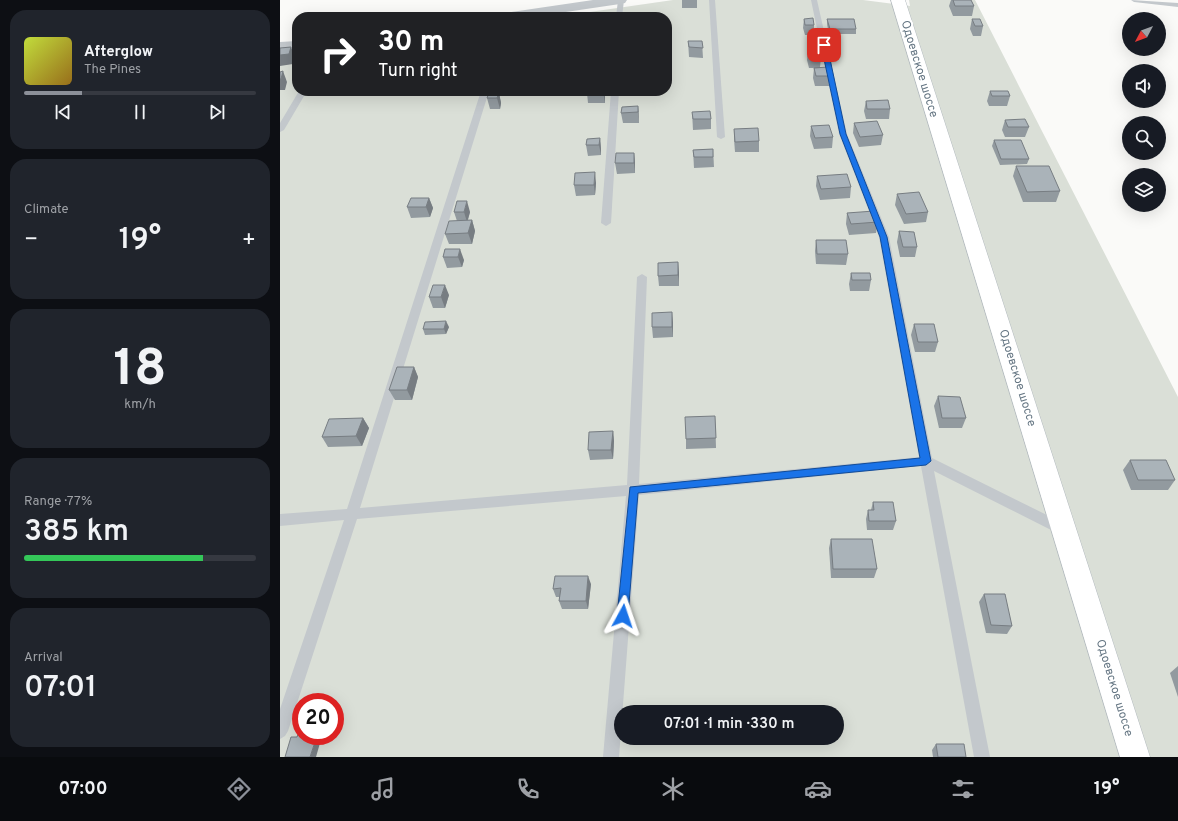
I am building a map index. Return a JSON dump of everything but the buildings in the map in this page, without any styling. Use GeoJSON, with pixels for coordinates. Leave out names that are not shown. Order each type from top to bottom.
{"type":"FeatureCollection","features":[{"type":"Feature","properties":{"kind":"main road","name":"Одоевское шоссе"},"geometry":{"type":"LineString","coordinates":[[898,0],[1135,757]]}},
{"type":"Feature","properties":{"kind":"street"},"geometry":{"type":"LineString","coordinates":[[540,12],[620,0]]}},
{"type":"Feature","properties":{"kind":"street"},"geometry":{"type":"LineString","coordinates":[[280,46],[292,45]]}},
{"type":"Feature","properties":{"kind":"lane"},"geometry":{"type":"LineString","coordinates":[[619,12],[620,0]]}},
{"type":"Feature","properties":{"kind":"lane"},"geometry":{"type":"LineString","coordinates":[[712,0],[721,137]]}},
{"type":"Feature","properties":{"kind":"lane"},"geometry":{"type":"LineString","coordinates":[[814,0],[843,134],[884,237],[982,757]]}},
{"type":"Feature","properties":{"kind":"lane"},"geometry":{"type":"LineString","coordinates":[[1134,0],[1178,5]]}},
{"type":"Feature","properties":{"kind":"lane"},"geometry":{"type":"LineString","coordinates":[[280,130],[300,96]]}},
{"type":"Feature","properties":{"kind":"lane"},"geometry":{"type":"LineString","coordinates":[[280,731],[352,514],[483,96]]}},
{"type":"Feature","properties":{"kind":"lane"},"geometry":{"type":"LineString","coordinates":[[606,223],[614,96]]}},
{"type":"Feature","properties":{"kind":"lane"},"geometry":{"type":"LineString","coordinates":[[611,757],[634,490],[642,277]]}},
{"type":"Feature","properties":{"kind":"lane"},"geometry":{"type":"LineString","coordinates":[[280,520],[634,490],[926,461],[1064,530]]}},
{"type":"Feature","properties":{"kind":"shaded area"},"geometry":{"type":"Polygon","coordinates":[[[673,0],[863,0],[910,6],[909,0],[975,0],[1178,397],[1178,757],[280,757],[280,53],[292,52],[292,96],[672,96],[672,12],[590,12],[673,0]]]}},
{"type":"Feature","properties":{"kind":"route"},"geometry":{"type":"LineString","coordinates":[[623,616],[634,490],[926,461],[884,237],[843,134],[824,45]]}}]}
